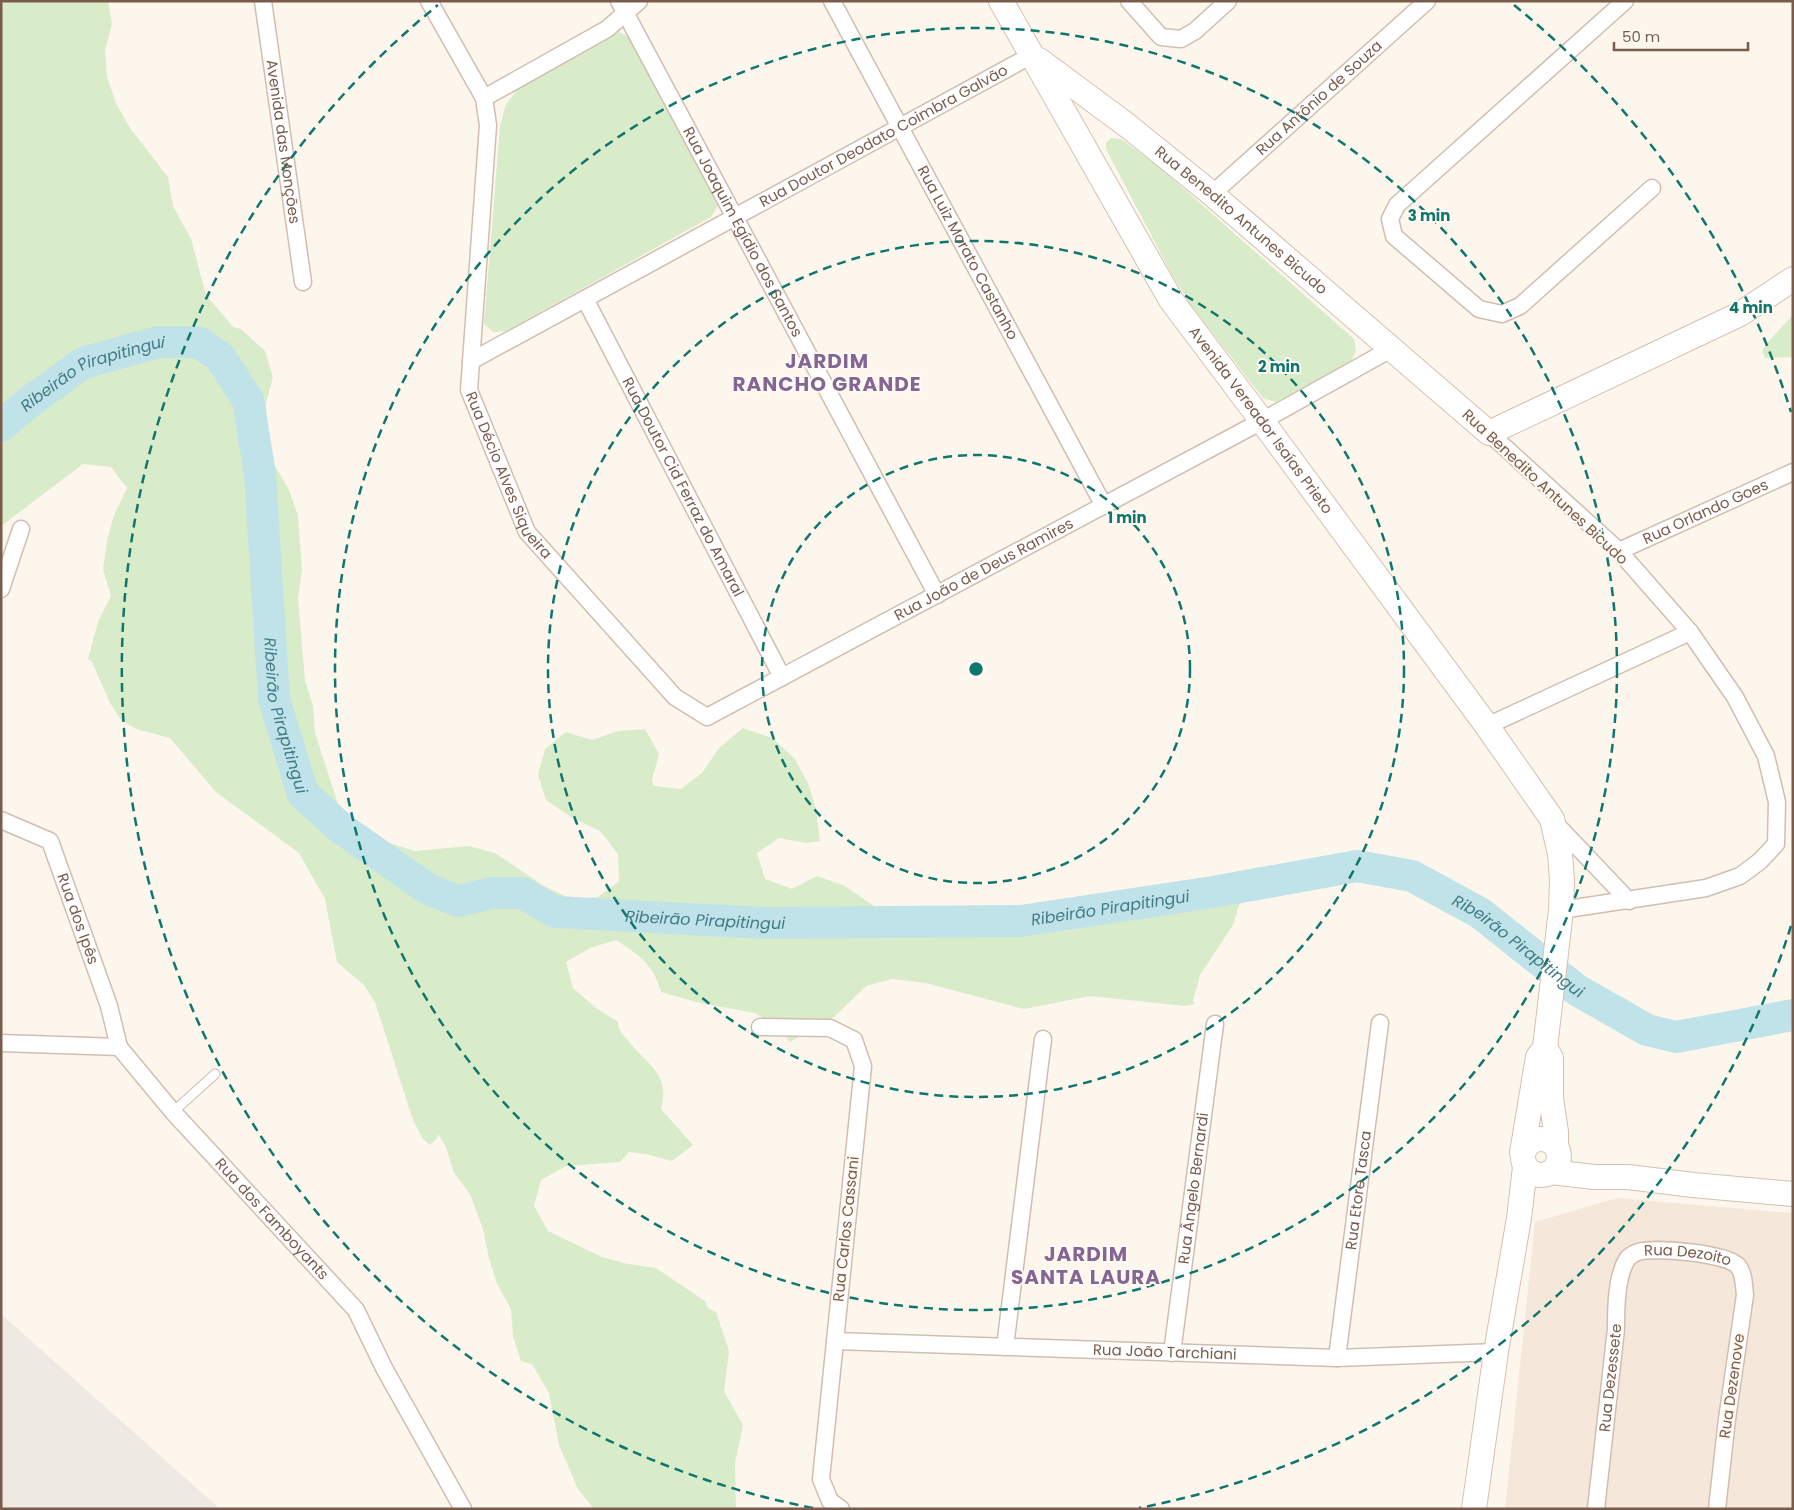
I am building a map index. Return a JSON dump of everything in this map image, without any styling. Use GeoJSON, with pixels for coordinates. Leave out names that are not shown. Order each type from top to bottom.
{"type":"FeatureCollection","features":[{"type":"Feature","properties":{"kind":"main road","name":"Avenida Vereador Isaías Prieto"},"geometry":{"type":"LineString","coordinates":[[1001,1],[1171,300],[1487,726],[1552,819],[1560,854],[1560,918],[1545,1041],[1538,1057],[1542,1161]]}},
{"type":"Feature","properties":{"kind":"main road","name":"Rua Benedito Antunes Bicudo"},"geometry":{"type":"LineString","coordinates":[[1032,54],[1128,126],[1212,194],[1489,433]]}},
{"type":"Feature","properties":{"kind":"main road"},"geometry":{"type":"LineString","coordinates":[[1489,433],[1740,314],[1793,279]]}},
{"type":"Feature","properties":{"kind":"main road","name":"Avenida Vereador Isaías Prieto"},"geometry":{"type":"LineString","coordinates":[[1542,1161],[1556,1132],[1551,1098],[1551,1058],[1545,1041]]}},
{"type":"Feature","properties":{"kind":"main road"},"geometry":{"type":"LineString","coordinates":[[1474,1509],[1496,1352],[1519,1218],[1542,1161],[1594,1177],[1628,1177],[1793,1194]]}},
{"type":"Feature","properties":{"kind":"street","name":"Avenida das Monções"},"geometry":{"type":"LineString","coordinates":[[263,1],[303,282]]}},
{"type":"Feature","properties":{"kind":"street","name":"Rua Décio Alves Siqueira"},"geometry":{"type":"LineString","coordinates":[[430,1],[484,98],[488,125],[468,390],[527,532],[675,698],[707,717]]}},
{"type":"Feature","properties":{"kind":"street"},"geometry":{"type":"LineString","coordinates":[[484,98],[607,29],[623,8],[639,1]]}},
{"type":"Feature","properties":{"kind":"street","name":"Rua Luiz Morato Castanho"},"geometry":{"type":"LineString","coordinates":[[832,1],[1104,506]]}},
{"type":"Feature","properties":{"kind":"street"},"geometry":{"type":"LineString","coordinates":[[1129,1],[1161,37],[1181,40],[1195,31],[1228,1]]}},
{"type":"Feature","properties":{"kind":"street","name":"Rua Antônio de Souza"},"geometry":{"type":"LineString","coordinates":[[1212,194],[1427,1]]}},
{"type":"Feature","properties":{"kind":"street"},"geometry":{"type":"LineString","coordinates":[[1625,1],[1397,205],[1390,219],[1394,236],[1479,309],[1502,314],[1520,306],[1652,188]]}},
{"type":"Feature","properties":{"kind":"street","name":"Rua Joaquim Egídio dos Santos"},"geometry":{"type":"LineString","coordinates":[[623,8],[937,595]]}},
{"type":"Feature","properties":{"kind":"street","name":"Rua Doutor Deodato Coimbra Galvão"},"geometry":{"type":"LineString","coordinates":[[471,361],[1032,54]]}},
{"type":"Feature","properties":{"kind":"street","name":"Rua Doutor Cid Ferraz do Amaral"},"geometry":{"type":"LineString","coordinates":[[585,298],[782,677]]}},
{"type":"Feature","properties":{"kind":"street","name":"Rua João de Deus Ramires"},"geometry":{"type":"LineString","coordinates":[[707,717],[1262,421],[1391,349]]}},
{"type":"Feature","properties":{"kind":"street","name":"Rua Benedito Antunes Bicudo"},"geometry":{"type":"LineString","coordinates":[[1489,433],[1618,552],[1690,632],[1735,697],[1766,756],[1777,802],[1776,844],[1760,861],[1740,876],[1706,888],[1629,901],[1560,918]]}},
{"type":"Feature","properties":{"kind":"street","name":"Rua Orlando Goes"},"geometry":{"type":"LineString","coordinates":[[1618,552],[1793,472]]}},
{"type":"Feature","properties":{"kind":"street"},"geometry":{"type":"LineString","coordinates":[[1,590],[21,529]]}},
{"type":"Feature","properties":{"kind":"street"},"geometry":{"type":"LineString","coordinates":[[1487,726],[1690,632]]}},
{"type":"Feature","properties":{"kind":"street","name":"Avenida Vereador Isaías Prieto"},"geometry":{"type":"LineString","coordinates":[[1552,819],[1629,901]]}},
{"type":"Feature","properties":{"kind":"street","name":"Rua dos Ipês"},"geometry":{"type":"LineString","coordinates":[[1,820],[50,841],[109,1006],[119,1047]]}},
{"type":"Feature","properties":{"kind":"street","name":"Rua Etore Tasca"},"geometry":{"type":"LineString","coordinates":[[1337,1358],[1380,1023]]}},
{"type":"Feature","properties":{"kind":"street","name":"Rua Ângelo Bernardi"},"geometry":{"type":"LineString","coordinates":[[1172,1353],[1215,1024]]}},
{"type":"Feature","properties":{"kind":"street","name":"Rua Carlos Cassani"},"geometry":{"type":"LineString","coordinates":[[760,1026],[830,1028],[854,1040],[863,1066],[821,1479],[830,1501],[841,1509]]}},
{"type":"Feature","properties":{"kind":"street"},"geometry":{"type":"LineString","coordinates":[[1005,1347],[1043,1039]]}},
{"type":"Feature","properties":{"kind":"street"},"geometry":{"type":"LineString","coordinates":[[1,1043],[119,1047]]}},
{"type":"Feature","properties":{"kind":"street","name":"Rua dos Famboyants"},"geometry":{"type":"LineString","coordinates":[[119,1047],[173,1112],[356,1310],[384,1368],[463,1509]]}},
{"type":"Feature","properties":{"kind":"street","name":"Rua Dezoito"},"geometry":{"type":"LineString","coordinates":[[1637,1252],[1659,1250],[1711,1255],[1726,1259],[1737,1265]]}},
{"type":"Feature","properties":{"kind":"street","name":"Rua Dezessete"},"geometry":{"type":"LineString","coordinates":[[1596,1509],[1606,1430],[1619,1286],[1623,1268],[1629,1257],[1637,1252]]}},
{"type":"Feature","properties":{"kind":"street","name":"Rua Dezenove"},"geometry":{"type":"LineString","coordinates":[[1717,1509],[1730,1392],[1745,1295],[1742,1275],[1737,1265]]}},
{"type":"Feature","properties":{"kind":"street","name":"Rua João Tarchiani"},"geometry":{"type":"LineString","coordinates":[[835,1341],[1337,1358],[1496,1352]]}},
{"type":"Feature","properties":{"kind":"lane"},"geometry":{"type":"LineString","coordinates":[[173,1112],[215,1074]]}},
{"type":"Feature","properties":{"kind":"shaded area"},"geometry":{"type":"Polygon","coordinates":[[[1617,1198],[1793,1213],[1793,1509],[1505,1509],[1535,1222],[1617,1198]]]}},
{"type":"Feature","properties":{"kind":"shaded area"},"geometry":{"type":"Polygon","coordinates":[[[1,1314],[220,1509],[1,1509],[1,1314]]]}},
{"type":"Feature","properties":{"kind":"green space"},"geometry":{"type":"Polygon","coordinates":[[[1,1],[108,1],[112,24],[105,50],[107,77],[116,103],[130,128],[168,177],[173,206],[191,239],[206,295],[233,327],[241,329],[265,351],[273,377],[266,403],[267,440],[275,466],[289,490],[298,516],[302,570],[298,598],[305,680],[313,706],[315,733],[340,810],[362,830],[389,843],[415,851],[469,846],[495,853],[544,886],[571,899],[598,897],[619,881],[618,854],[600,831],[571,817],[546,800],[538,775],[545,749],[566,732],[592,740],[618,731],[645,729],[659,754],[652,780],[654,786],[681,789],[702,773],[719,748],[743,728],[772,738],[794,758],[808,783],[816,809],[820,841],[806,843],[779,838],[757,853],[765,879],[792,889],[817,876],[845,886],[874,906],[902,916],[928,921],[983,915],[1009,920],[1062,904],[1090,902],[1118,904],[1177,892],[1227,887],[1241,899],[1233,925],[1200,975],[1193,1001],[1195,1004],[1185,1006],[1090,996],[1024,1009],[926,983],[892,979],[866,986],[834,1017],[790,1042],[774,1024],[755,1013],[700,1003],[661,992],[654,974],[644,961],[616,940],[590,948],[566,962],[573,988],[596,1008],[618,1022],[622,1034],[660,1077],[663,1086],[661,1109],[693,1145],[672,1161],[646,1154],[629,1152],[620,1162],[566,1166],[541,1180],[534,1206],[548,1231],[602,1257],[628,1264],[656,1268],[705,1301],[708,1308],[716,1312],[729,1351],[724,1391],[743,1425],[735,1463],[736,1509],[594,1509],[578,1489],[559,1445],[549,1393],[532,1364],[521,1361],[513,1336],[511,1309],[497,1284],[483,1229],[470,1194],[454,1173],[446,1147],[438,1134],[437,1138],[430,1145],[423,1139],[413,1120],[375,1002],[364,985],[337,962],[325,899],[299,853],[216,792],[170,738],[136,729],[121,720],[110,703],[92,662],[88,659],[98,622],[111,596],[103,569],[107,541],[114,515],[127,488],[111,467],[83,464],[1,526],[1,1]]]}},
{"type":"Feature","properties":{"kind":"green space"},"geometry":{"type":"Polygon","coordinates":[[[619,32],[628,36],[718,206],[711,217],[506,331],[493,332],[484,324],[500,126],[506,104],[519,88],[619,32]]]}},
{"type":"Feature","properties":{"kind":"green space"},"geometry":{"type":"Polygon","coordinates":[[[1111,138],[1121,139],[1158,166],[1354,339],[1356,351],[1350,363],[1276,402],[1263,398],[1190,304],[1172,275],[1106,149],[1106,143],[1111,138]]]}},
{"type":"Feature","properties":{"kind":"green space"},"geometry":{"type":"Polygon","coordinates":[[[1793,315],[1793,357],[1765,358],[1762,351],[1766,344],[1793,315]]]}},
{"type":"Feature","properties":{"kind":"waterway","name":"Ribeirão Pirapitingui"},"geometry":{"type":"LineString","coordinates":[[1,426],[28,403],[83,363],[158,342],[198,342],[220,357],[248,400],[260,474],[274,699],[303,794],[342,829],[428,889],[458,901],[492,893],[522,893],[555,912],[764,923],[1021,921],[1213,892],[1357,866],[1412,876],[1480,913],[1577,990],[1647,1030],[1676,1037],[1793,1015]]}},
{"type":"Feature","properties":{"kind":"district","name":"JARDIM RANCHO GRANDE"},"geometry":{"type":"Point","coordinates":[827,372]}},
{"type":"Feature","properties":{"kind":"district","name":"JARDIM SANTA LAURA"},"geometry":{"type":"Point","coordinates":[1086,1266]}}]}
